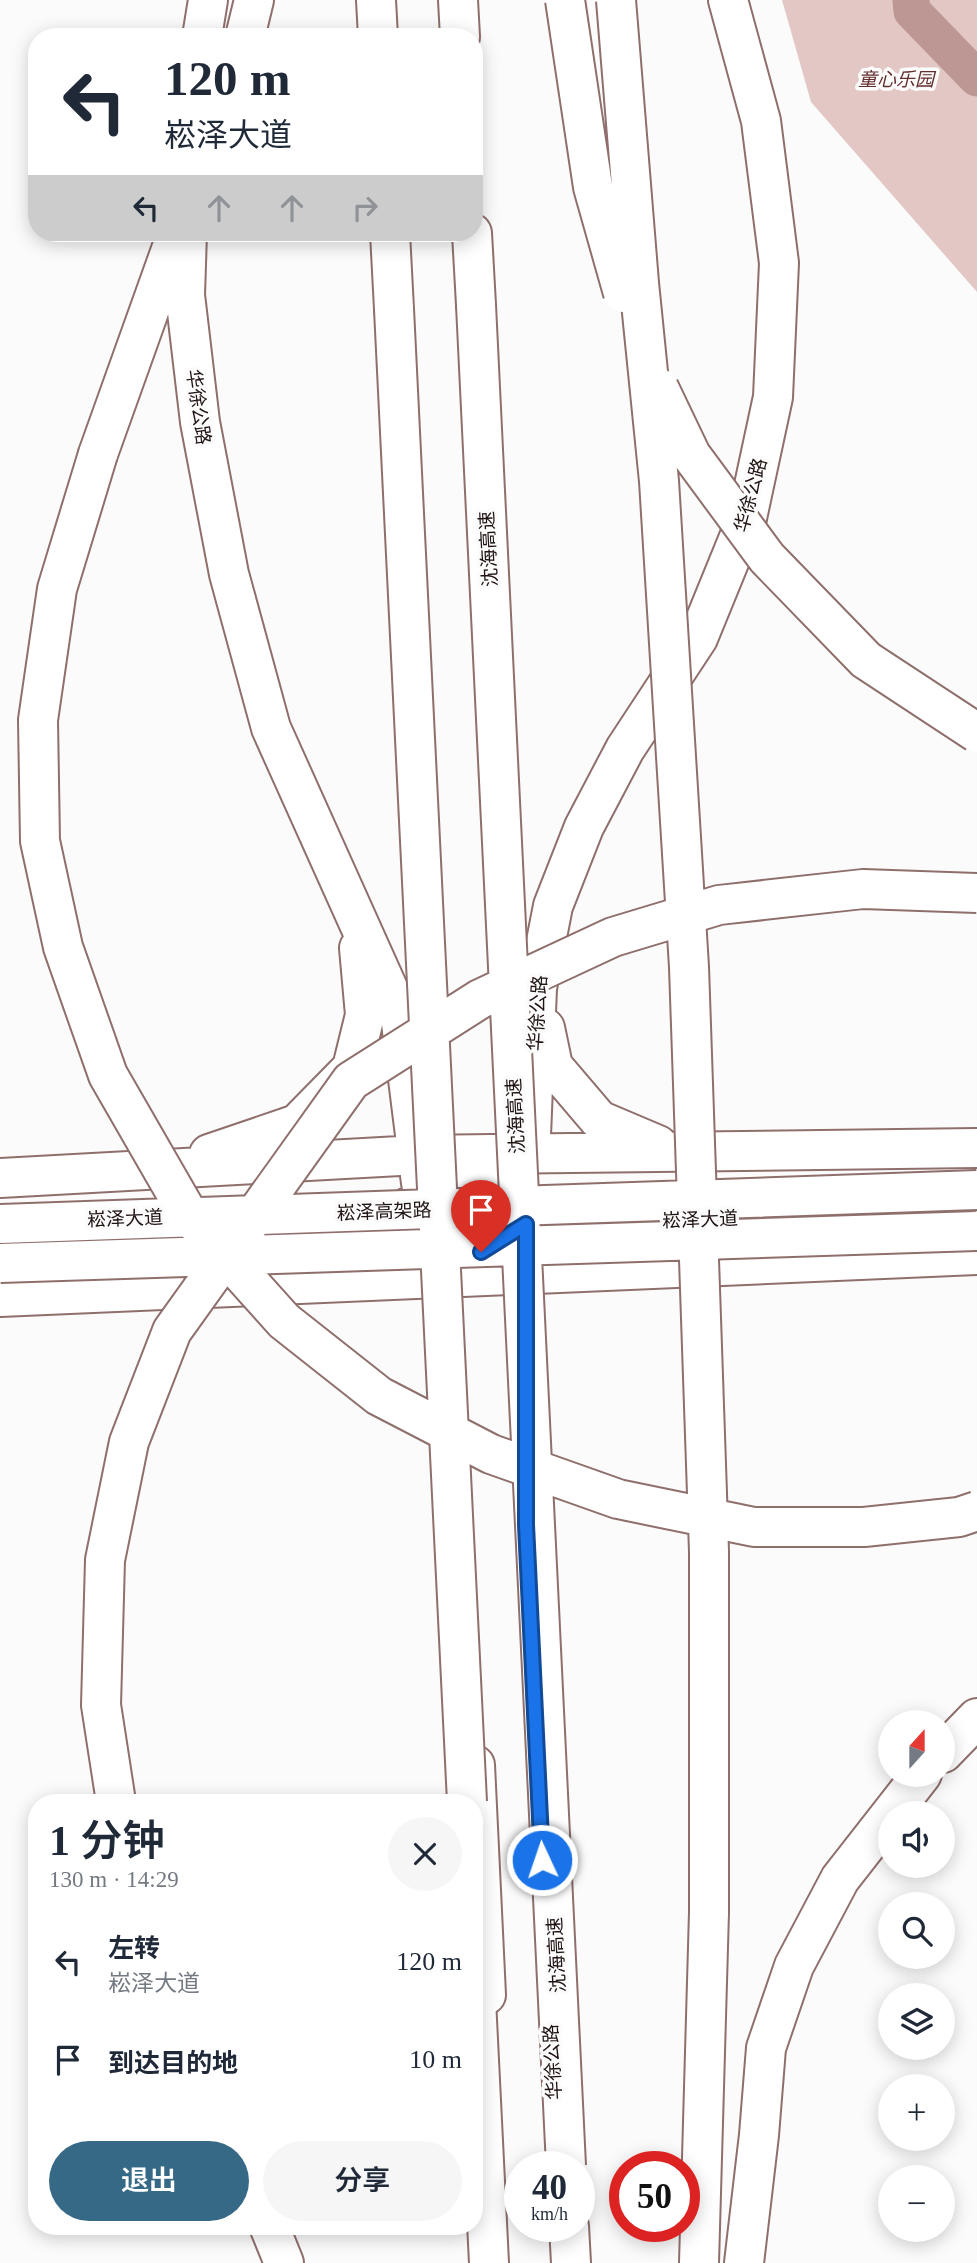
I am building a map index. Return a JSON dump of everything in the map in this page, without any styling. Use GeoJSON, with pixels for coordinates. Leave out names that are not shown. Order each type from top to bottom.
{"type":"FeatureCollection","features":[{"type":"Feature","properties":{"kind":"main road"},"geometry":{"type":"LineString","coordinates":[[203,28],[208,0]]}},
{"type":"Feature","properties":{"kind":"main road"},"geometry":{"type":"LineString","coordinates":[[247,28],[254,0]]}},
{"type":"Feature","properties":{"kind":"main road"},"geometry":{"type":"LineString","coordinates":[[376,0],[378,28]]}},
{"type":"Feature","properties":{"kind":"main road"},"geometry":{"type":"LineString","coordinates":[[458,0],[460,28]]}},
{"type":"Feature","properties":{"kind":"main road"},"geometry":{"type":"LineString","coordinates":[[565,0],[593,187],[636,338],[691,455],[767,558],[866,660],[977,733]]}},
{"type":"Feature","properties":{"kind":"main road"},"geometry":{"type":"LineString","coordinates":[[616,0],[639,284],[659,481],[690,995],[709,1552],[709,1925],[699,2263]]}},
{"type":"Feature","properties":{"kind":"main road","name":"华徐公路"},"geometry":{"type":"LineString","coordinates":[[556,2151],[526,1525],[524,1275],[537,988],[553,906],[584,827],[625,749],[698,638],[747,518],[773,397],[779,262],[761,121],[728,0]]}},
{"type":"Feature","properties":{"kind":"main road"},"geometry":{"type":"LineString","coordinates":[[174,242],[98,454],[57,589],[38,720],[40,841],[63,947],[107,1075],[188,1213],[284,1321],[305,1338],[379,1396],[491,1454],[618,1499],[754,1527],[864,1527],[959,1517],[977,1511]]}},
{"type":"Feature","properties":{"kind":"main road","name":"华徐公路"},"geometry":{"type":"LineString","coordinates":[[187,242],[185,295],[200,422],[229,575],[271,729],[400,1016],[423,1206],[436,1280],[463,1526],[476,1794]]}},
{"type":"Feature","properties":{"kind":"main road"},"geometry":{"type":"LineString","coordinates":[[390,242],[467,1794]]}},
{"type":"Feature","properties":{"kind":"main road","name":"沈海高速"},"geometry":{"type":"LineString","coordinates":[[472,242],[565,2151]]}},
{"type":"Feature","properties":{"kind":"main road"},"geometry":{"type":"LineString","coordinates":[[115,1794],[101,1705],[105,1560],[129,1442],[172,1331],[351,1082],[480,999],[613,937],[719,905],[863,889],[977,893]]}},
{"type":"Feature","properties":{"kind":"main road"},"geometry":{"type":"LineString","coordinates":[[0,1176],[206,1155],[296,1124],[352,1068],[365,1015],[356,914]]}},
{"type":"Feature","properties":{"kind":"main road"},"geometry":{"type":"LineString","coordinates":[[537,988],[553,1066],[599,1120],[671,1151]]}},
{"type":"Feature","properties":{"kind":"main road"},"geometry":{"type":"LineString","coordinates":[[0,1176],[418,1155],[977,1148]]}},
{"type":"Feature","properties":{"kind":"main road","name":"崧泽大道"},"geometry":{"type":"LineString","coordinates":[[0,1223],[423,1206],[530,1152]]}},
{"type":"Feature","properties":{"kind":"main road","name":"崧泽大道"},"geometry":{"type":"LineString","coordinates":[[526,1224],[904,1212],[977,1190]]}},
{"type":"Feature","properties":{"kind":"main road","name":"崧泽高架路"},"geometry":{"type":"LineString","coordinates":[[0,1223],[977,1190]]}},
{"type":"Feature","properties":{"kind":"main road"},"geometry":{"type":"LineString","coordinates":[[436,1280],[526,1224]]}},
{"type":"Feature","properties":{"kind":"main road","name":"崧泽高架路"},"geometry":{"type":"LineString","coordinates":[[0,1263],[977,1231]]}},
{"type":"Feature","properties":{"kind":"main road"},"geometry":{"type":"LineString","coordinates":[[0,1297],[977,1255]]}},
{"type":"Feature","properties":{"kind":"main road"},"geometry":{"type":"LineString","coordinates":[[956,1740],[977,1718]]}},
{"type":"Feature","properties":{"kind":"main road"},"geometry":{"type":"LineString","coordinates":[[744,2263],[760,2135],[766,2049],[794,1966],[840,1879],[912,1787]]}},
{"type":"Feature","properties":{"kind":"main road","name":"华徐公路"},"geometry":{"type":"LineString","coordinates":[[483,1935],[499,2263]]}},
{"type":"Feature","properties":{"kind":"main road"},"geometry":{"type":"LineString","coordinates":[[483,2141],[489,2263]]}},
{"type":"Feature","properties":{"kind":"main road"},"geometry":{"type":"LineString","coordinates":[[273,2235],[284,2263]]}},
{"type":"Feature","properties":{"kind":"main road"},"geometry":{"type":"LineString","coordinates":[[561,2242],[562,2263]]}},
{"type":"Feature","properties":{"kind":"main road"},"geometry":{"type":"LineString","coordinates":[[570,2242],[571,2263]]}},
{"type":"Feature","properties":{"kind":"green space","name":"童心乐园"},"geometry":{"type":"Polygon","coordinates":[[[782,0],[977,0],[977,292],[811,102],[782,0]]]}},
{"type":"Feature","properties":{"kind":"waterway"},"geometry":{"type":"LineString","coordinates":[[911,0],[912,11],[977,78]]}},
{"type":"Feature","properties":{"kind":"route"},"geometry":{"type":"LineString","coordinates":[[481,1252],[526,1224],[526,1525],[542,1860]]}}]}
